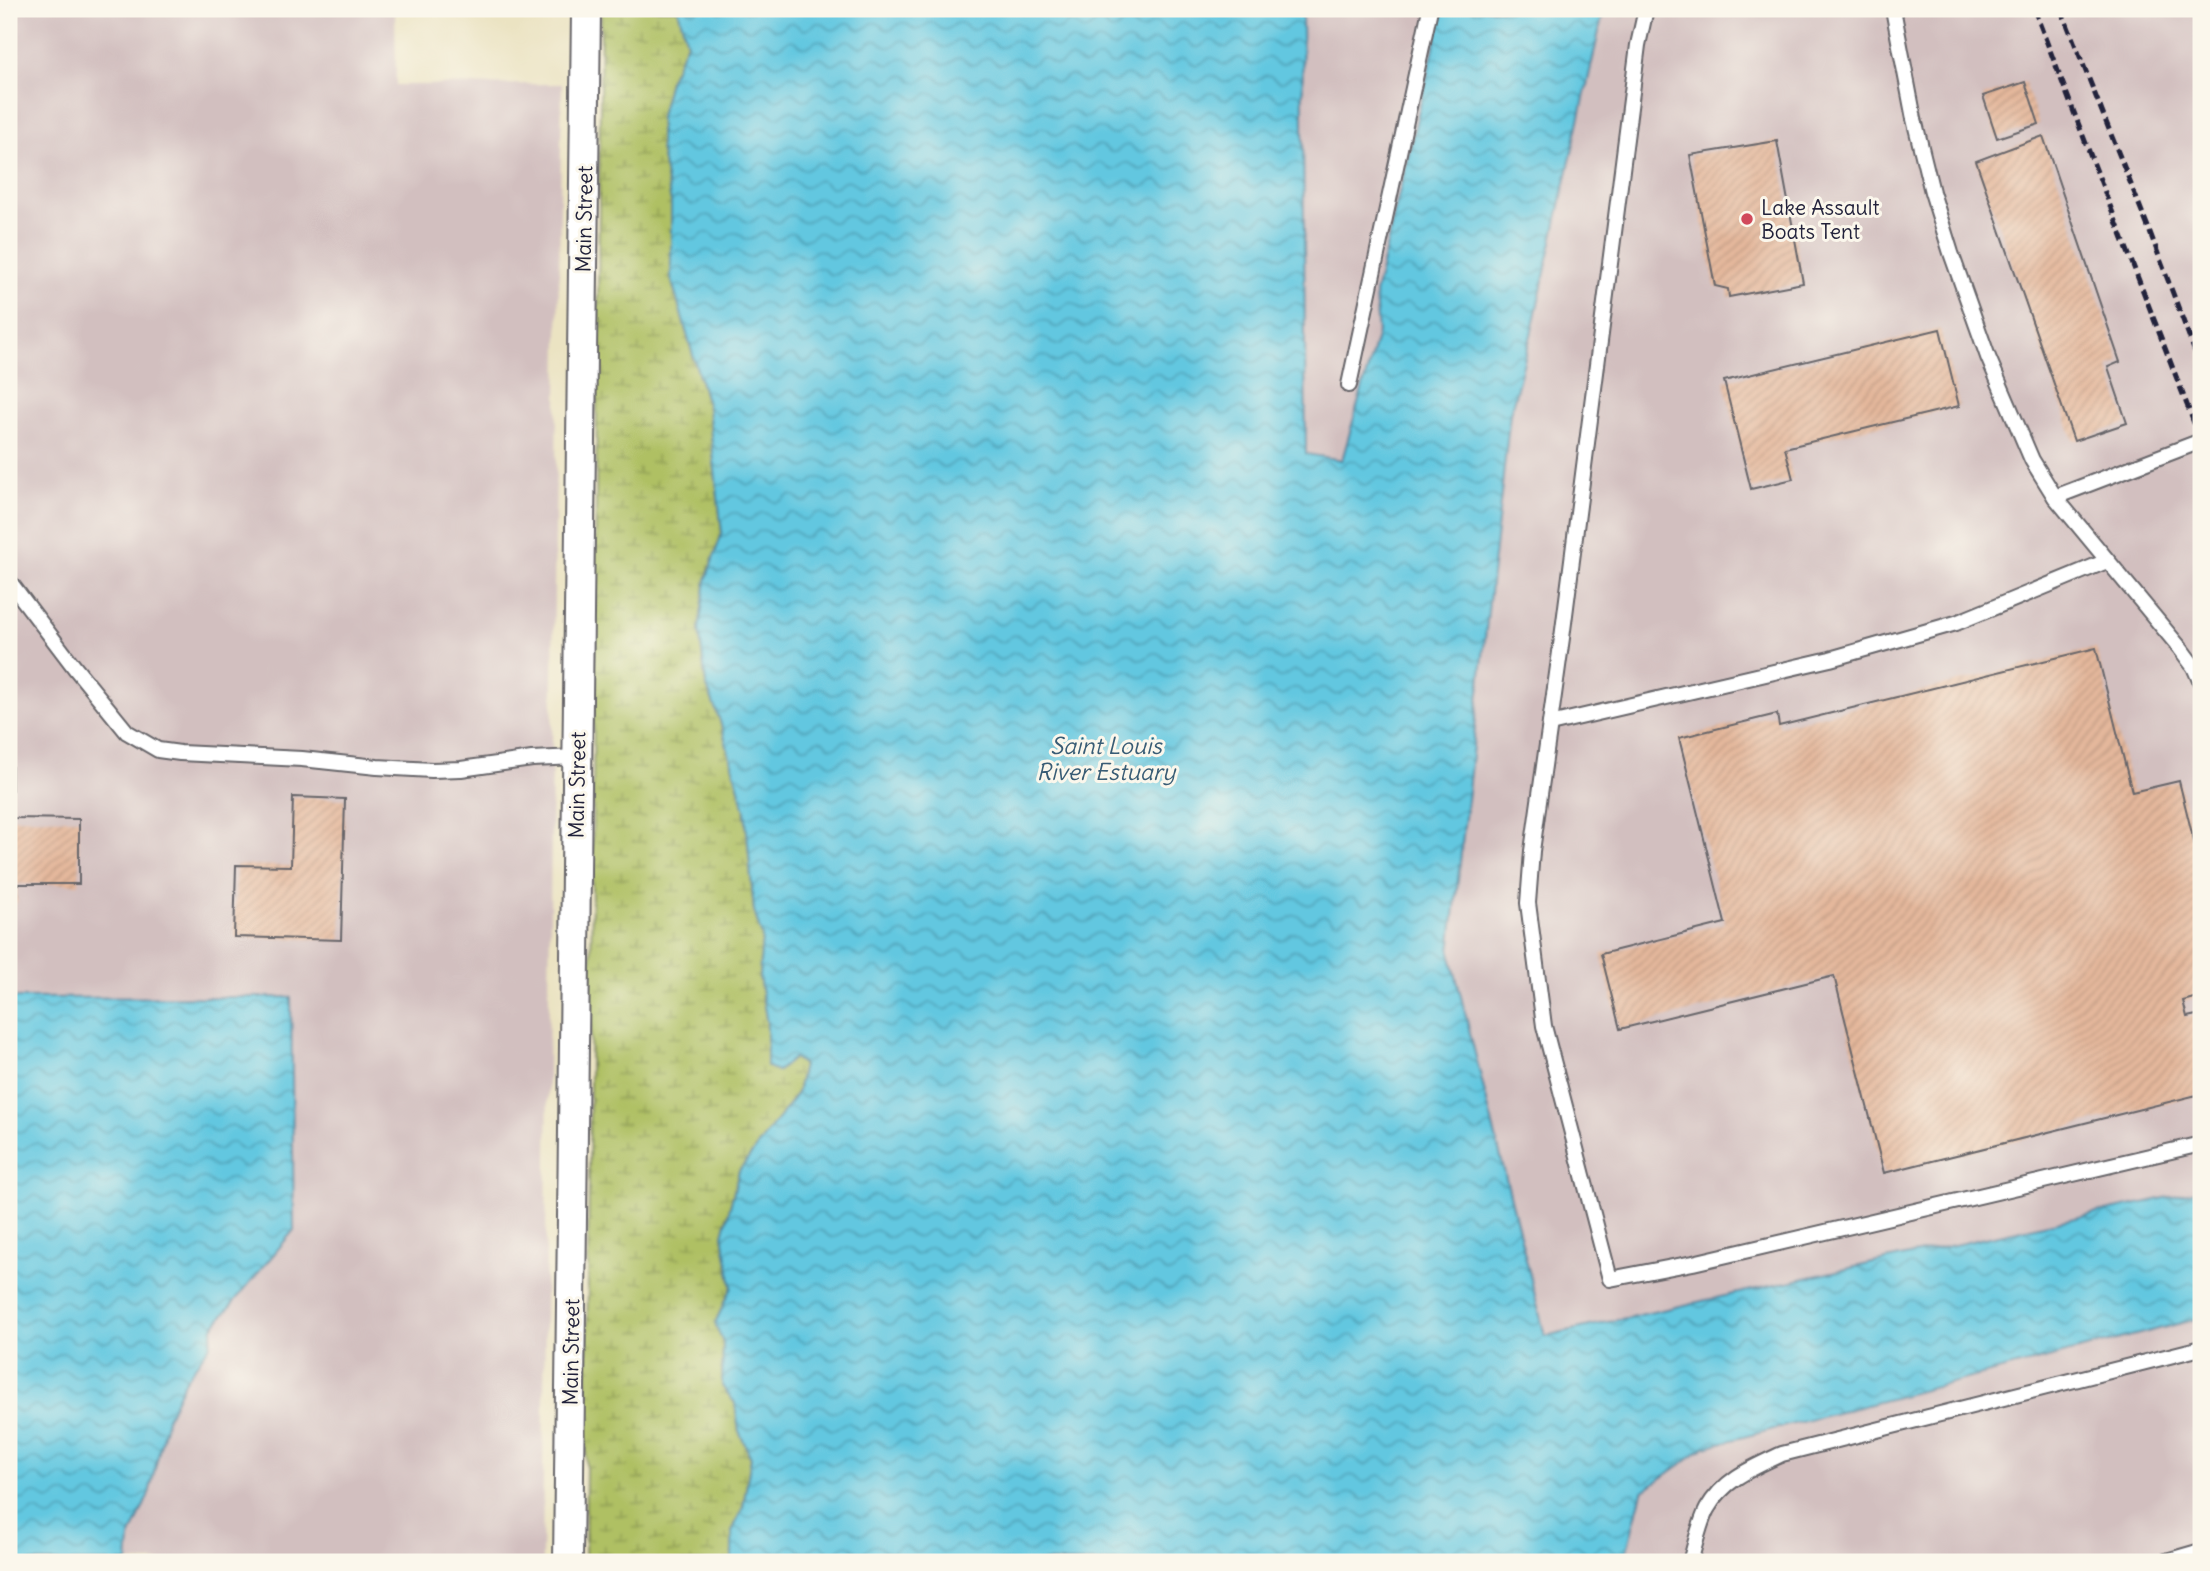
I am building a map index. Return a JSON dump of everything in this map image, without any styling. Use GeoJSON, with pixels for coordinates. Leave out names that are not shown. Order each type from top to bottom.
{"type":"FeatureCollection","features":[{"type":"Feature","properties":{"kind":"street","name":"Main Street"},"geometry":{"type":"LineString","coordinates":[[568,1562],[586,9]]}},
{"type":"Feature","properties":{"kind":"lane"},"geometry":{"type":"LineString","coordinates":[[1349,385],[1430,9]]}},
{"type":"Feature","properties":{"kind":"lane"},"geometry":{"type":"LineString","coordinates":[[1646,9],[1635,71],[1532,851],[1528,903],[1544,1026],[1610,1279],[1693,1263],[2201,1144]]}},
{"type":"Feature","properties":{"kind":"lane"},"geometry":{"type":"LineString","coordinates":[[1893,9],[1914,119],[1932,192],[1988,357],[2032,460],[2055,496],[2180,648],[2194,667],[2201,683]]}},
{"type":"Feature","properties":{"kind":"lane"},"geometry":{"type":"LineString","coordinates":[[2055,496],[2201,441]]}},
{"type":"Feature","properties":{"kind":"lane"},"geometry":{"type":"LineString","coordinates":[[1550,724],[1830,659],[1956,623],[2107,561]]}},
{"type":"Feature","properties":{"kind":"lane"},"geometry":{"type":"LineString","coordinates":[[9,581],[127,732],[158,750],[432,770],[577,757]]}},
{"type":"Feature","properties":{"kind":"lane"},"geometry":{"type":"LineString","coordinates":[[1690,1562],[1707,1510],[1727,1484],[1744,1471],[1782,1454],[2201,1348]]}},
{"type":"Feature","properties":{"kind":"lane"},"geometry":{"type":"LineString","coordinates":[[2163,1562],[2201,1551]]}},
{"type":"Feature","properties":{"kind":"shaded area"},"geometry":{"type":"Polygon","coordinates":[[[9,9],[395,9],[396,85],[562,84],[542,1562],[128,1562],[130,1538],[149,1494],[167,1418],[184,1382],[210,1345],[212,1327],[294,1230],[291,997],[9,998],[9,9]]]}},
{"type":"Feature","properties":{"kind":"shaded area"},"geometry":{"type":"Polygon","coordinates":[[[1302,9],[1443,9],[1375,294],[1378,333],[1343,460],[1306,455],[1302,9]]]}},
{"type":"Feature","properties":{"kind":"shaded area"},"geometry":{"type":"Polygon","coordinates":[[[1604,9],[2201,9],[2201,1190],[1545,1337],[1450,952],[1510,414],[1531,335],[1604,9]]]}},
{"type":"Feature","properties":{"kind":"shaded area"},"geometry":{"type":"Polygon","coordinates":[[[2201,1318],[2201,1562],[1625,1562],[1642,1492],[1705,1447],[2201,1318]]]}},
{"type":"Feature","properties":{"kind":"green space"},"geometry":{"type":"Polygon","coordinates":[[[601,9],[678,9],[687,43],[669,81],[660,116],[660,147],[671,202],[671,278],[708,408],[722,533],[706,580],[699,629],[706,684],[720,721],[745,810],[754,911],[763,937],[759,976],[767,1024],[767,1066],[794,1058],[803,1065],[797,1093],[739,1171],[723,1235],[732,1287],[715,1323],[723,1343],[722,1386],[735,1403],[739,1431],[751,1458],[743,1507],[732,1532],[732,1562],[585,1562],[601,9]]]}},
{"type":"Feature","properties":{"kind":"water","name":"Saint Louis River Estuary"},"geometry":{"type":"Polygon","coordinates":[[[678,9],[1302,9],[1306,454],[1342,460],[1378,333],[1375,294],[1443,9],[1604,9],[1531,335],[1510,414],[1450,952],[1545,1336],[2201,1190],[2201,1318],[1705,1447],[1642,1492],[1624,1562],[732,1562],[732,1532],[743,1507],[751,1458],[739,1431],[735,1403],[722,1386],[723,1343],[715,1323],[732,1287],[723,1235],[739,1171],[797,1093],[803,1065],[794,1058],[777,1072],[767,1066],[767,1024],[759,976],[762,937],[754,911],[745,810],[720,721],[706,684],[699,629],[706,580],[722,533],[708,408],[671,278],[671,202],[660,148],[660,116],[669,81],[687,43],[678,9]]]}},
{"type":"Feature","properties":{"kind":"water"},"geometry":{"type":"Polygon","coordinates":[[[291,997],[294,1230],[213,1327],[210,1345],[184,1382],[167,1418],[149,1494],[130,1538],[128,1562],[9,1562],[9,998],[291,997]]]}},
{"type":"Feature","properties":{"kind":"building"},"geometry":{"type":"Polygon","coordinates":[[[2025,82],[2039,124],[1997,138],[1983,96],[2025,82]]]}},
{"type":"Feature","properties":{"kind":"building"},"geometry":{"type":"Polygon","coordinates":[[[2043,136],[2120,362],[2108,367],[2127,423],[2074,441],[1976,161],[2043,136]]]}},
{"type":"Feature","properties":{"kind":"building","name":"Lake Assault Boats Tent"},"geometry":{"type":"Polygon","coordinates":[[[1777,141],[1803,283],[1729,297],[1728,289],[1715,286],[1690,155],[1777,141]]]}},
{"type":"Feature","properties":{"kind":"building"},"geometry":{"type":"Polygon","coordinates":[[[1940,329],[1959,406],[1785,448],[1793,479],[1751,489],[1724,381],[1940,329]]]}},
{"type":"Feature","properties":{"kind":"building"},"geometry":{"type":"Polygon","coordinates":[[[2096,648],[2132,792],[2179,781],[2201,870],[2201,996],[2183,1001],[2187,1017],[2201,1014],[2201,1094],[1884,1173],[1834,976],[1620,1029],[1601,954],[1725,923],[1679,738],[1777,714],[1779,726],[2096,648]]]}},
{"type":"Feature","properties":{"kind":"building"},"geometry":{"type":"Polygon","coordinates":[[[9,691],[12,691],[12,818],[79,819],[79,884],[17,884],[17,903],[9,903],[9,691]]]}},
{"type":"Feature","properties":{"kind":"building"},"geometry":{"type":"Polygon","coordinates":[[[293,797],[345,799],[341,940],[234,937],[236,865],[291,866],[293,797]]]}},
{"type":"Feature","properties":{"kind":"railway"},"geometry":{"type":"LineString","coordinates":[[2034,9],[2201,441]]}},
{"type":"Feature","properties":{"kind":"railway"},"geometry":{"type":"LineString","coordinates":[[2061,9],[2201,368]]}},
{"type":"Feature","properties":{"kind":"place","name":"Lake Assault Boats Tent"},"geometry":{"type":"Point","coordinates":[1747,219]}}]}
